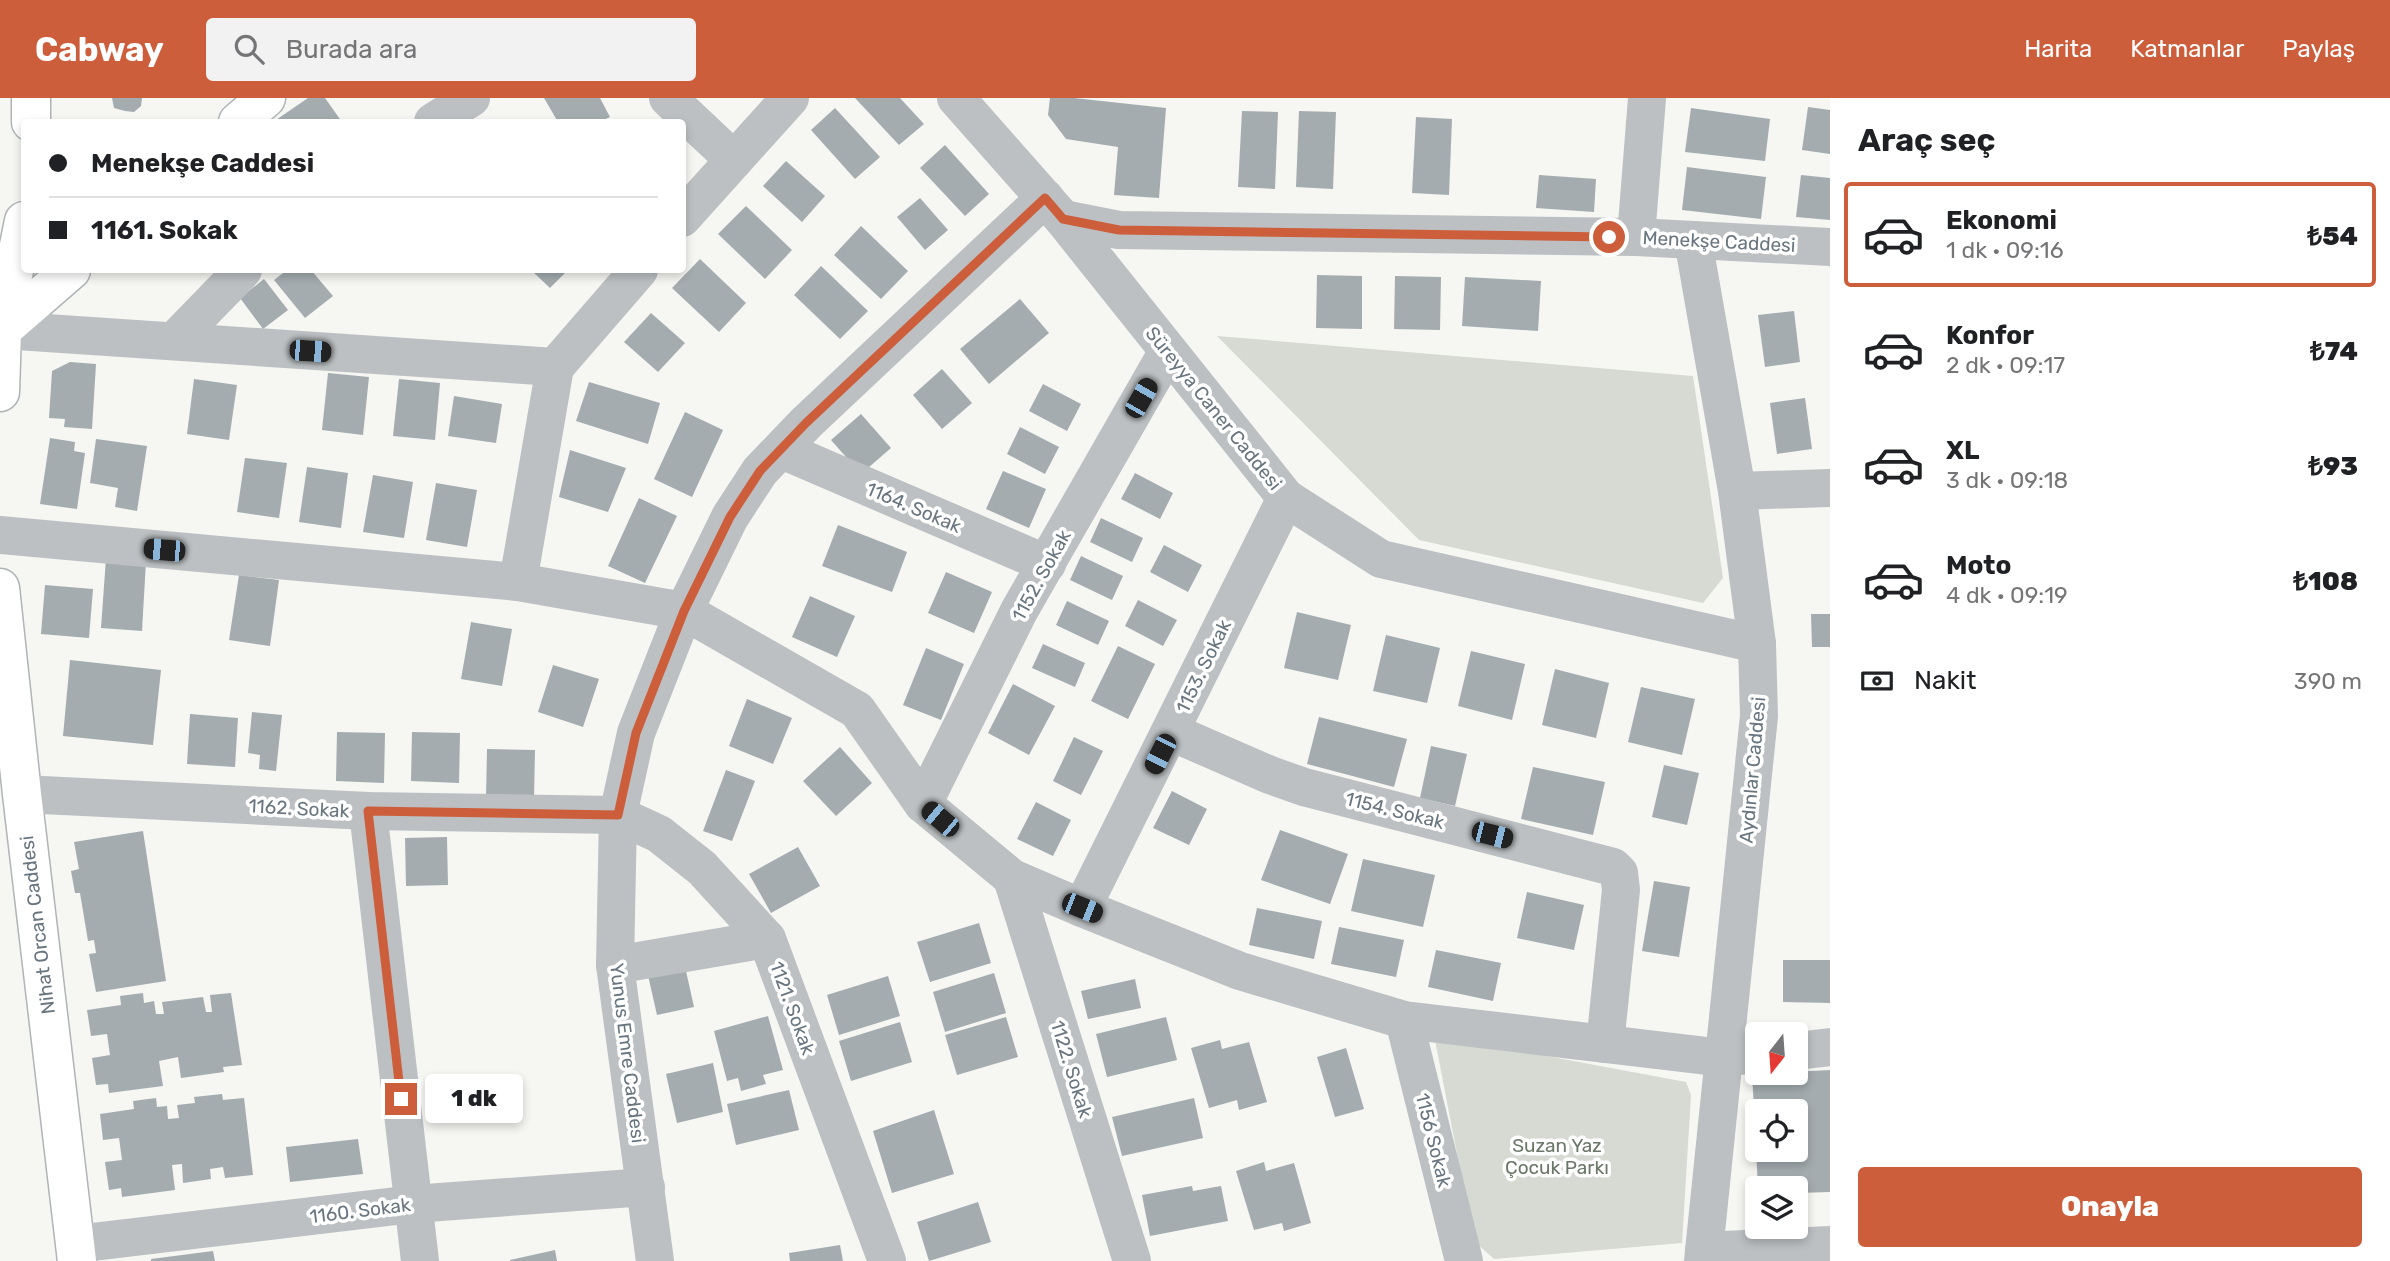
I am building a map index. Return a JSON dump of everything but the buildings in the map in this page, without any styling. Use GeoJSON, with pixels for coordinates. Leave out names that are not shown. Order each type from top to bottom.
{"type":"FeatureCollection","features":[{"type":"Feature","properties":{"kind":"main road"},"geometry":{"type":"LineString","coordinates":[[30,98],[31,119]]}},
{"type":"Feature","properties":{"kind":"main road"},"geometry":{"type":"LineString","coordinates":[[242,119],[266,98]]}},
{"type":"Feature","properties":{"kind":"main road"},"geometry":{"type":"LineString","coordinates":[[0,392],[2,330],[21,236]]}},
{"type":"Feature","properties":{"kind":"main road"},"geometry":{"type":"LineString","coordinates":[[2,330],[68,273]]}},
{"type":"Feature","properties":{"kind":"main road","name":"Nihat Orcan Caddesi"},"geometry":{"type":"LineString","coordinates":[[0,589],[76,1252]]}},
{"type":"Feature","properties":{"kind":"street"},"geometry":{"type":"LineString","coordinates":[[438,119],[471,98]]}},
{"type":"Feature","properties":{"kind":"street"},"geometry":{"type":"LineString","coordinates":[[668,98],[734,160]]}},
{"type":"Feature","properties":{"kind":"street"},"geometry":{"type":"LineString","coordinates":[[686,214],[790,98]]}},
{"type":"Feature","properties":{"kind":"street","name":"Süreyya Caner Caddesi"},"geometry":{"type":"LineString","coordinates":[[956,98],[1054,209],[1286,498],[1381,559],[1757,644]]}},
{"type":"Feature","properties":{"kind":"street"},"geometry":{"type":"LineString","coordinates":[[1636,237],[1647,98]]}},
{"type":"Feature","properties":{"kind":"street","name":"Menekşe Caddesi"},"geometry":{"type":"LineString","coordinates":[[1054,209],[1119,230],[1636,237],[1830,247]]}},
{"type":"Feature","properties":{"kind":"street","name":"Yunus Emre Caddesi"},"geometry":{"type":"LineString","coordinates":[[654,1261],[615,965],[618,815],[636,733],[684,611],[730,517],[760,471],[806,423],[1054,209]]}},
{"type":"Feature","properties":{"kind":"street","name":"Aydınlar Caddesi"},"geometry":{"type":"LineString","coordinates":[[1693,240],[1737,491],[1757,644],[1759,716],[1740,1056],[1704,1256]]}},
{"type":"Feature","properties":{"kind":"street"},"geometry":{"type":"LineString","coordinates":[[174,341],[240,273]]}},
{"type":"Feature","properties":{"kind":"street"},"geometry":{"type":"LineString","coordinates":[[518,582],[555,367],[636,273]]}},
{"type":"Feature","properties":{"kind":"street"},"geometry":{"type":"LineString","coordinates":[[2,330],[555,367]]}},
{"type":"Feature","properties":{"kind":"street","name":"1152. Sokak"},"geometry":{"type":"LineString","coordinates":[[922,804],[1019,611],[1168,351]]}},
{"type":"Feature","properties":{"kind":"street","name":"1164. Sokak"},"geometry":{"type":"LineString","coordinates":[[782,450],[1047,564]]}},
{"type":"Feature","properties":{"kind":"street"},"geometry":{"type":"LineString","coordinates":[[1737,491],[1830,488]]}},
{"type":"Feature","properties":{"kind":"street","name":"1153. Sokak"},"geometry":{"type":"LineString","coordinates":[[1082,908],[1286,498]]}},
{"type":"Feature","properties":{"kind":"street"},"geometry":{"type":"LineString","coordinates":[[0,535],[518,582],[684,611],[857,710],[922,804],[1012,878],[1082,908],[1240,971],[1404,1020],[1605,1044],[1740,1056]]}},
{"type":"Feature","properties":{"kind":"street","name":"1154. Sokak"},"geometry":{"type":"LineString","coordinates":[[1171,732],[1304,787],[1613,867],[1619,873],[1621,890],[1605,1044]]}},
{"type":"Feature","properties":{"kind":"street","name":"1162. Sokak"},"geometry":{"type":"LineString","coordinates":[[22,794],[368,811],[618,815]]}},
{"type":"Feature","properties":{"kind":"street"},"geometry":{"type":"LineString","coordinates":[[368,811],[420,1261]]}},
{"type":"Feature","properties":{"kind":"street","name":"1121. Sokak"},"geometry":{"type":"LineString","coordinates":[[618,815],[659,834],[702,868],[767,939],[887,1261]]}},
{"type":"Feature","properties":{"kind":"street","name":"1122. Sokak"},"geometry":{"type":"LineString","coordinates":[[1012,878],[1132,1261]]}},
{"type":"Feature","properties":{"kind":"street"},"geometry":{"type":"LineString","coordinates":[[615,965],[767,939]]}},
{"type":"Feature","properties":{"kind":"street","name":"1156 Sokak"},"geometry":{"type":"LineString","coordinates":[[1404,1020],[1464,1261]]}},
{"type":"Feature","properties":{"kind":"street"},"geometry":{"type":"LineString","coordinates":[[1808,1050],[1830,1047]]}},
{"type":"Feature","properties":{"kind":"street","name":"1160. Sokak"},"geometry":{"type":"LineString","coordinates":[[76,1252],[413,1204],[646,1187]]}},
{"type":"Feature","properties":{"kind":"street"},"geometry":{"type":"LineString","coordinates":[[1704,1256],[1830,1245]]}},
{"type":"Feature","properties":{"kind":"green space"},"geometry":{"type":"Polygon","coordinates":[[[1217,336],[1693,376],[1723,578],[1703,603],[1419,540],[1217,336]]]}},
{"type":"Feature","properties":{"kind":"green space","name":"Suzan Yaz Çocuk Parkı"},"geometry":{"type":"Polygon","coordinates":[[[1434,1035],[1686,1082],[1691,1095],[1682,1243],[1494,1259],[1474,1241],[1434,1035]]]}},
{"type":"Feature","properties":{"kind":"route"},"geometry":{"type":"LineString","coordinates":[[401,1099],[368,811],[618,815],[636,733],[684,611],[730,517],[760,471],[806,423],[1045,198],[1063,219],[1119,230],[1609,237]]}}]}
